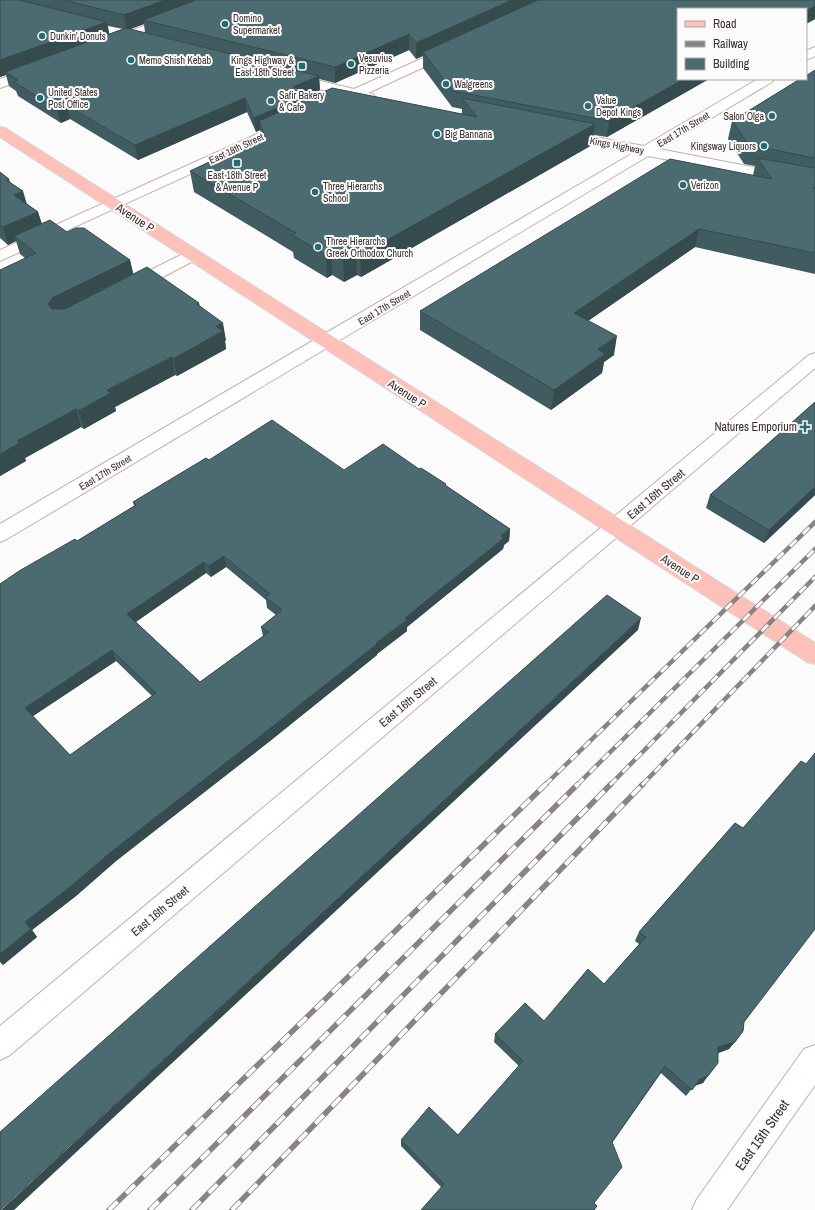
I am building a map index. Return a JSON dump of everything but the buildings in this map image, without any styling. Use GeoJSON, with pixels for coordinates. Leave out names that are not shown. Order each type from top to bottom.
{"type":"FeatureCollection","features":[{"type":"Feature","properties":{"kind":"main road","name":"Avenue P"},"geometry":{"type":"LineString","coordinates":[[0,131],[815,655]]}},
{"type":"Feature","properties":{"kind":"street"},"geometry":{"type":"LineString","coordinates":[[101,46],[224,0]]}},
{"type":"Feature","properties":{"kind":"street"},"geometry":{"type":"LineString","coordinates":[[105,31],[149,42]]}},
{"type":"Feature","properties":{"kind":"street"},"geometry":{"type":"LineString","coordinates":[[336,102],[458,46]]}},
{"type":"Feature","properties":{"kind":"street"},"geometry":{"type":"LineString","coordinates":[[0,84],[43,68]]}},
{"type":"Feature","properties":{"kind":"street"},"geometry":{"type":"LineString","coordinates":[[280,75],[380,99]]}},
{"type":"Feature","properties":{"kind":"street","name":"East 17th Street"},"geometry":{"type":"LineString","coordinates":[[0,534],[765,80]]}},
{"type":"Feature","properties":{"kind":"street","name":"East 18th Street"},"geometry":{"type":"LineString","coordinates":[[0,256],[301,118]]}},
{"type":"Feature","properties":{"kind":"street","name":"Kings Highway"},"geometry":{"type":"LineString","coordinates":[[550,132],[815,183]]}},
{"type":"Feature","properties":{"kind":"street"},"geometry":{"type":"LineString","coordinates":[[119,293],[193,255]]}},
{"type":"Feature","properties":{"kind":"street","name":"East 16th Street"},"geometry":{"type":"LineString","coordinates":[[0,1045],[815,359]]}},
{"type":"Feature","properties":{"kind":"street","name":"East 15th Street"},"geometry":{"type":"LineString","coordinates":[[708,1210],[815,1060]]}},
{"type":"Feature","properties":{"kind":"railway"},"geometry":{"type":"LineString","coordinates":[[545,785],[815,522]]}},
{"type":"Feature","properties":{"kind":"railway"},"geometry":{"type":"LineString","coordinates":[[577,785],[815,549]]}},
{"type":"Feature","properties":{"kind":"railway"},"geometry":{"type":"LineString","coordinates":[[610,785],[815,577]]}},
{"type":"Feature","properties":{"kind":"railway"},"geometry":{"type":"LineString","coordinates":[[642,785],[815,606]]}},
{"type":"Feature","properties":{"kind":"railway"},"geometry":{"type":"LineString","coordinates":[[109,1210],[546,784]]}},
{"type":"Feature","properties":{"kind":"railway"},"geometry":{"type":"LineString","coordinates":[[150,1210],[578,784]]}},
{"type":"Feature","properties":{"kind":"railway"},"geometry":{"type":"LineString","coordinates":[[192,1210],[611,784]]}},
{"type":"Feature","properties":{"kind":"railway"},"geometry":{"type":"LineString","coordinates":[[232,1210],[643,784]]}},
{"type":"Feature","properties":{"kind":"place","name":"Domino Supermarket"},"geometry":{"type":"Point","coordinates":[225,24]}},
{"type":"Feature","properties":{"kind":"place","name":"Dunkin' Donuts"},"geometry":{"type":"Point","coordinates":[42,36]}},
{"type":"Feature","properties":{"kind":"place","name":"Memo Shish Kebab"},"geometry":{"type":"Point","coordinates":[131,60]}},
{"type":"Feature","properties":{"kind":"place","name":"Vesuvius Pizzeria"},"geometry":{"type":"Point","coordinates":[351,64]}},
{"type":"Feature","properties":{"kind":"place","name":"Kings Highway & East 18th Street"},"geometry":{"type":"Point","coordinates":[302,66]}},
{"type":"Feature","properties":{"kind":"place","name":"Walgreens"},"geometry":{"type":"Point","coordinates":[446,84]}},
{"type":"Feature","properties":{"kind":"place","name":"United States Post Office"},"geometry":{"type":"Point","coordinates":[40,98]}},
{"type":"Feature","properties":{"kind":"place","name":"Safir Bakery & Cafe"},"geometry":{"type":"Point","coordinates":[271,101]}},
{"type":"Feature","properties":{"kind":"place","name":"Value Depot Kings"},"geometry":{"type":"Point","coordinates":[588,106]}},
{"type":"Feature","properties":{"kind":"place","name":"Salon Olga"},"geometry":{"type":"Point","coordinates":[772,116]}},
{"type":"Feature","properties":{"kind":"place","name":"Big Bannana"},"geometry":{"type":"Point","coordinates":[437,134]}},
{"type":"Feature","properties":{"kind":"place","name":"Kingsway Liquors"},"geometry":{"type":"Point","coordinates":[764,146]}},
{"type":"Feature","properties":{"kind":"place","name":"East 18th Street & Avenue P"},"geometry":{"type":"Point","coordinates":[237,163]}},
{"type":"Feature","properties":{"kind":"place","name":"Verizon"},"geometry":{"type":"Point","coordinates":[683,185]}},
{"type":"Feature","properties":{"kind":"place","name":"Three Hierarchs School"},"geometry":{"type":"Point","coordinates":[315,192]}},
{"type":"Feature","properties":{"kind":"place","name":"Three Hierarchs Greek Orthodox Church"},"geometry":{"type":"Point","coordinates":[318,247]}},
{"type":"Feature","properties":{"kind":"place","name":"Natures Emporium"},"geometry":{"type":"Point","coordinates":[805,427]}}]}
